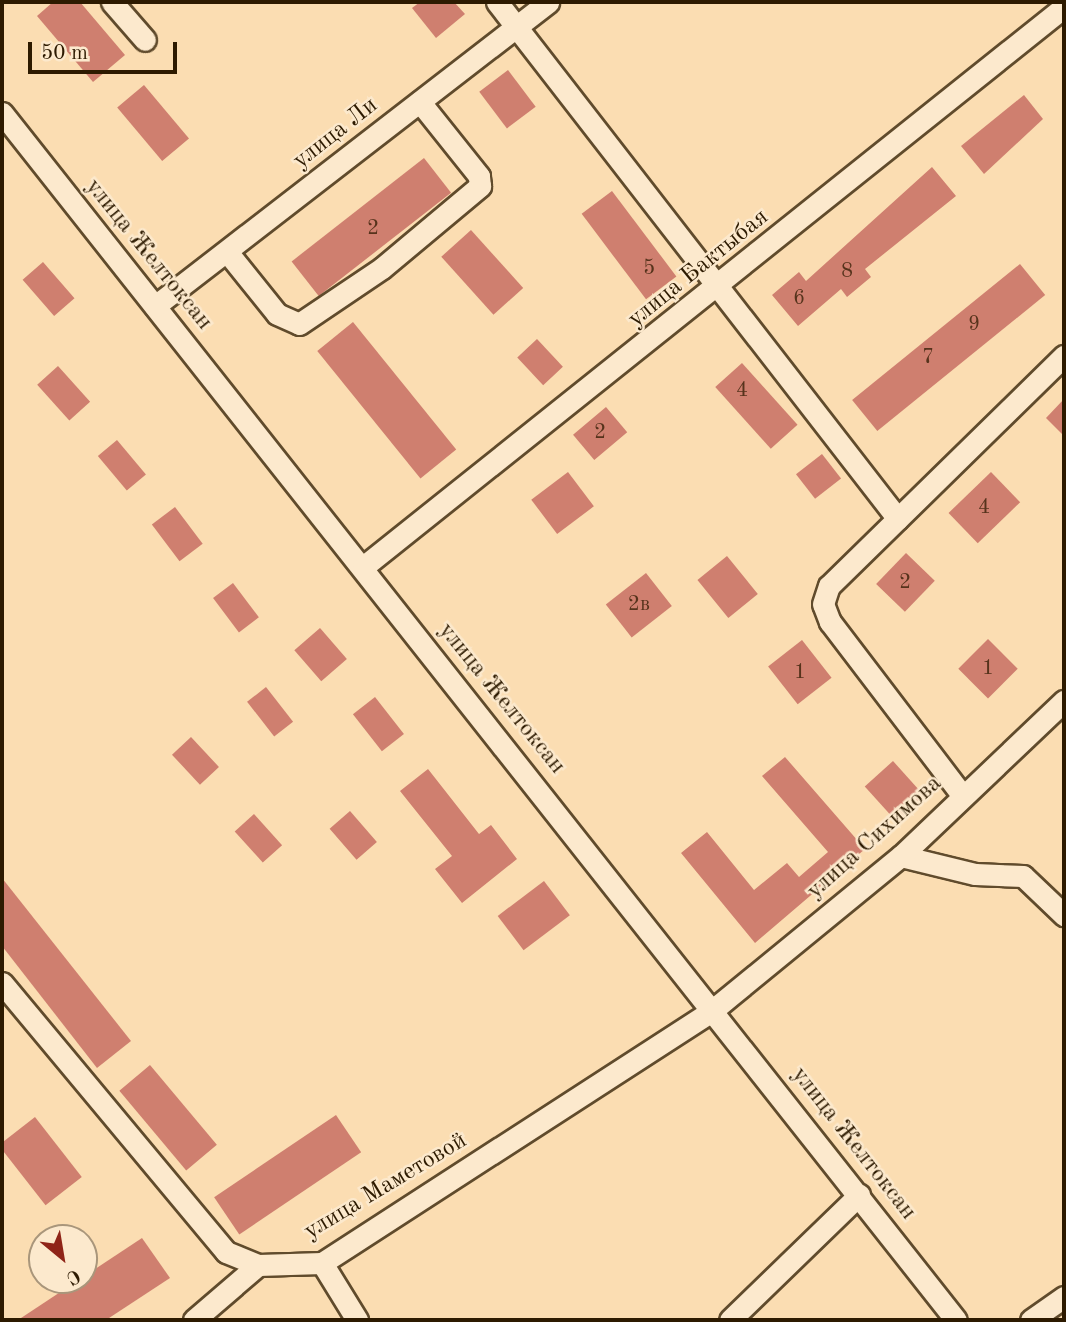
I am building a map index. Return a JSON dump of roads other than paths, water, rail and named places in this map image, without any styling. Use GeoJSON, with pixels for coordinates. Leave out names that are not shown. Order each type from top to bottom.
{"type":"FeatureCollection","features":[{"type":"Feature","properties":{"kind":"street"},"geometry":{"type":"LineString","coordinates":[[112,2],[145,40]]}},
{"type":"Feature","properties":{"kind":"street"},"geometry":{"type":"LineString","coordinates":[[497,2],[898,519]]}},
{"type":"Feature","properties":{"kind":"street","name":"улица Ли"},"geometry":{"type":"LineString","coordinates":[[155,306],[228,253],[548,2]]}},
{"type":"Feature","properties":{"kind":"street","name":"улица Бактыбая"},"geometry":{"type":"LineString","coordinates":[[363,567],[719,288],[1064,7]]}},
{"type":"Feature","properties":{"kind":"street"},"geometry":{"type":"LineString","coordinates":[[228,253],[277,314],[299,324],[392,260],[480,186],[479,176],[419,102]]}},
{"type":"Feature","properties":{"kind":"street","name":"улица Желтоксан"},"geometry":{"type":"LineString","coordinates":[[2,113],[714,1009],[956,1320]]}},
{"type":"Feature","properties":{"kind":"street"},"geometry":{"type":"LineString","coordinates":[[962,795],[830,622],[823,604],[829,586],[1064,356]]}},
{"type":"Feature","properties":{"kind":"street","name":"улица Сихимова"},"geometry":{"type":"LineString","coordinates":[[714,1009],[901,856],[962,795],[1064,701]]}},
{"type":"Feature","properties":{"kind":"street"},"geometry":{"type":"LineString","coordinates":[[901,856],[975,874],[1023,876],[1064,915]]}},
{"type":"Feature","properties":{"kind":"street","name":"улица Маметовой"},"geometry":{"type":"LineString","coordinates":[[2,983],[226,1252],[258,1265],[322,1263],[714,1009]]}},
{"type":"Feature","properties":{"kind":"street"},"geometry":{"type":"LineString","coordinates":[[730,1320],[859,1195]]}},
{"type":"Feature","properties":{"kind":"street"},"geometry":{"type":"LineString","coordinates":[[322,1263],[357,1320]]}},
{"type":"Feature","properties":{"kind":"street"},"geometry":{"type":"LineString","coordinates":[[194,1320],[258,1265]]}},
{"type":"Feature","properties":{"kind":"street"},"geometry":{"type":"LineString","coordinates":[[1031,1320],[1064,1297]]}}]}
